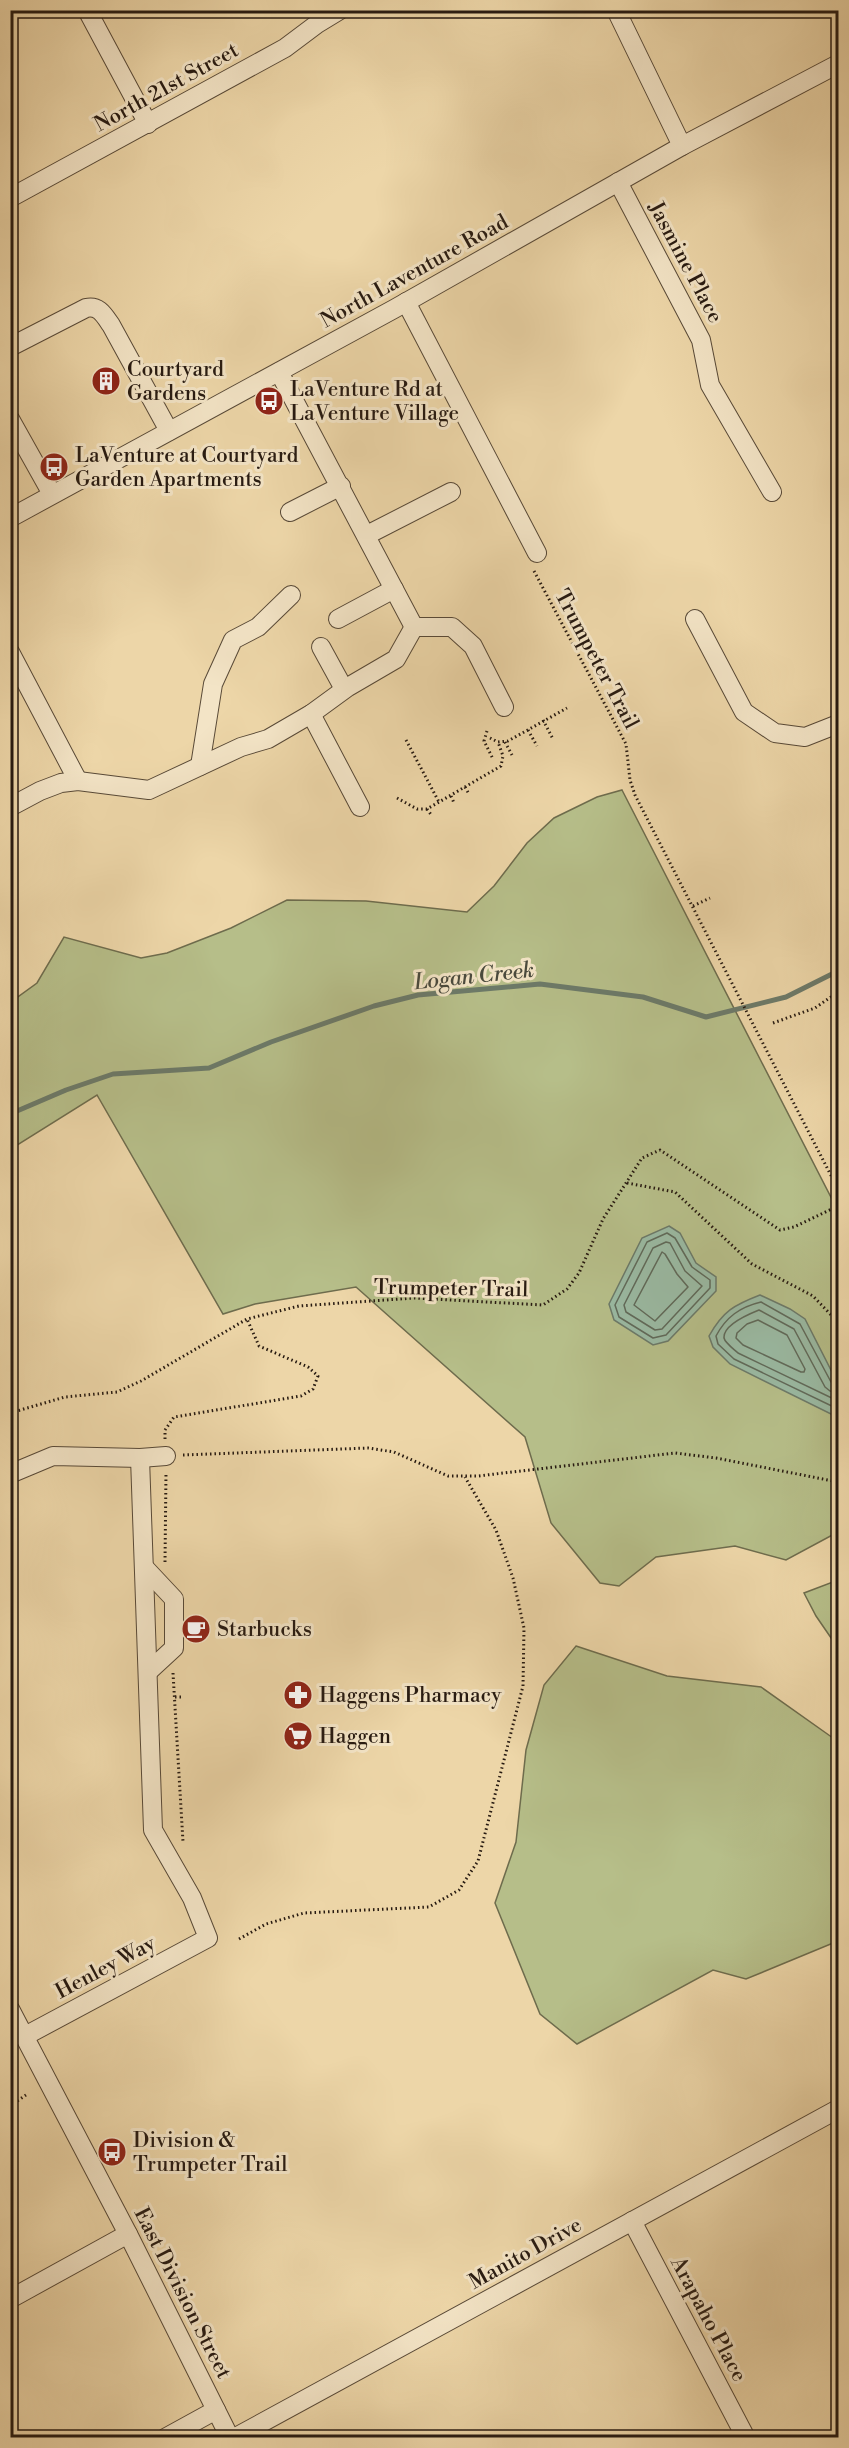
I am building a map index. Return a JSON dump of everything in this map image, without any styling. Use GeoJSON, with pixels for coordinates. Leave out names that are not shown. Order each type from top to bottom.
{"type":"FeatureCollection","features":[{"type":"Feature","properties":{"kind":"street"},"geometry":{"type":"LineString","coordinates":[[87,10],[148,124]]}},
{"type":"Feature","properties":{"kind":"street","name":"North 21st Street"},"geometry":{"type":"LineString","coordinates":[[10,198],[285,48],[340,10]]}},
{"type":"Feature","properties":{"kind":"street"},"geometry":{"type":"LineString","coordinates":[[616,10],[682,146]]}},
{"type":"Feature","properties":{"kind":"street","name":"North Laventure Road"},"geometry":{"type":"LineString","coordinates":[[10,518],[406,302],[682,146],[838,63]]}},
{"type":"Feature","properties":{"kind":"street","name":"Jasmine Place"},"geometry":{"type":"LineString","coordinates":[[618,182],[701,340],[710,385],[772,492]]}},
{"type":"Feature","properties":{"kind":"street"},"geometry":{"type":"LineString","coordinates":[[406,302],[534,559]]}},
{"type":"Feature","properties":{"kind":"street"},"geometry":{"type":"LineString","coordinates":[[10,347],[86,308],[92,306],[100,310],[111,325],[169,431]]}},
{"type":"Feature","properties":{"kind":"street"},"geometry":{"type":"LineString","coordinates":[[279,372],[414,627]]}},
{"type":"Feature","properties":{"kind":"street"},"geometry":{"type":"LineString","coordinates":[[10,418],[52,494]]}},
{"type":"Feature","properties":{"kind":"street"},"geometry":{"type":"LineString","coordinates":[[291,512],[341,486]]}},
{"type":"Feature","properties":{"kind":"street"},"geometry":{"type":"LineString","coordinates":[[367,535],[451,492]]}},
{"type":"Feature","properties":{"kind":"street"},"geometry":{"type":"LineString","coordinates":[[338,619],[394,589]]}},
{"type":"Feature","properties":{"kind":"street"},"geometry":{"type":"LineString","coordinates":[[200,766],[213,684],[233,640],[258,627],[291,595]]}},
{"type":"Feature","properties":{"kind":"street"},"geometry":{"type":"LineString","coordinates":[[695,619],[744,712],[775,733],[805,737],[838,724]]}},
{"type":"Feature","properties":{"kind":"street"},"geometry":{"type":"LineString","coordinates":[[10,807],[61,783],[78,781],[149,790],[241,747],[268,739],[310,714],[344,689],[396,659],[414,627]]}},
{"type":"Feature","properties":{"kind":"street"},"geometry":{"type":"LineString","coordinates":[[414,627],[452,627],[473,646],[504,707]]}},
{"type":"Feature","properties":{"kind":"street"},"geometry":{"type":"LineString","coordinates":[[321,647],[344,689]]}},
{"type":"Feature","properties":{"kind":"street"},"geometry":{"type":"LineString","coordinates":[[10,652],[78,781]]}},
{"type":"Feature","properties":{"kind":"street"},"geometry":{"type":"LineString","coordinates":[[310,714],[360,807]]}},
{"type":"Feature","properties":{"kind":"street"},"geometry":{"type":"LineString","coordinates":[[10,1474],[52,1456],[140,1458],[166,1456]]}},
{"type":"Feature","properties":{"kind":"street"},"geometry":{"type":"LineString","coordinates":[[140,1458],[148,1672]]}},
{"type":"Feature","properties":{"kind":"street"},"geometry":{"type":"LineString","coordinates":[[144,1567],[174,1599],[174,1648],[148,1672]]}},
{"type":"Feature","properties":{"kind":"street","name":"Henley Way"},"geometry":{"type":"LineString","coordinates":[[24,2036],[208,1938],[192,1898],[153,1830],[148,1672]]}},
{"type":"Feature","properties":{"kind":"street","name":"East Division Street"},"geometry":{"type":"LineString","coordinates":[[10,2009],[232,2438]]}},
{"type":"Feature","properties":{"kind":"street","name":"Manito Drive"},"geometry":{"type":"LineString","coordinates":[[232,2438],[838,2109]]}},
{"type":"Feature","properties":{"kind":"street","name":"Arapaho Place"},"geometry":{"type":"LineString","coordinates":[[632,2221],[746,2438]]}},
{"type":"Feature","properties":{"kind":"street"},"geometry":{"type":"LineString","coordinates":[[10,2299],[128,2234]]}},
{"type":"Feature","properties":{"kind":"street"},"geometry":{"type":"LineString","coordinates":[[165,2438],[216,2410]]}},
{"type":"Feature","properties":{"kind":"path","name":"Trumpeter Trail"},"geometry":{"type":"LineString","coordinates":[[534,559],[626,744],[630,780],[635,795],[838,1189]]}},
{"type":"Feature","properties":{"kind":"path"},"geometry":{"type":"LineString","coordinates":[[490,738],[498,742],[505,742],[567,708]]}},
{"type":"Feature","properties":{"kind":"path"},"geometry":{"type":"LineString","coordinates":[[543,720],[553,739]]}},
{"type":"Feature","properties":{"kind":"path"},"geometry":{"type":"LineString","coordinates":[[528,730],[537,746]]}},
{"type":"Feature","properties":{"kind":"path"},"geometry":{"type":"LineString","coordinates":[[487,732],[484,741],[493,759]]}},
{"type":"Feature","properties":{"kind":"path"},"geometry":{"type":"LineString","coordinates":[[406,740],[439,802]]}},
{"type":"Feature","properties":{"kind":"path"},"geometry":{"type":"LineString","coordinates":[[397,798],[417,809],[427,809],[451,796],[501,766],[503,756],[498,742]]}},
{"type":"Feature","properties":{"kind":"path"},"geometry":{"type":"LineString","coordinates":[[505,742],[512,754]]}},
{"type":"Feature","properties":{"kind":"path"},"geometry":{"type":"LineString","coordinates":[[465,787],[469,794]]}},
{"type":"Feature","properties":{"kind":"path"},"geometry":{"type":"LineString","coordinates":[[451,796],[454,803]]}},
{"type":"Feature","properties":{"kind":"path"},"geometry":{"type":"LineString","coordinates":[[427,809],[432,816]]}},
{"type":"Feature","properties":{"kind":"path"},"geometry":{"type":"LineString","coordinates":[[693,906],[710,898]]}},
{"type":"Feature","properties":{"kind":"path"},"geometry":{"type":"LineString","coordinates":[[772,1023],[815,1008],[838,992]]}},
{"type":"Feature","properties":{"kind":"path","name":"Trumpeter Trail"},"geometry":{"type":"LineString","coordinates":[[10,1413],[64,1397],[117,1392],[141,1381],[247,1319],[299,1306],[414,1298],[543,1305],[567,1288],[579,1273],[603,1219],[642,1158],[660,1150],[780,1230],[794,1227],[838,1206]]}},
{"type":"Feature","properties":{"kind":"path"},"geometry":{"type":"LineString","coordinates":[[627,1184],[675,1192],[752,1264],[813,1296],[834,1318],[838,1326]]}},
{"type":"Feature","properties":{"kind":"path"},"geometry":{"type":"LineString","coordinates":[[165,1572],[165,1430],[174,1417],[301,1396],[313,1389],[318,1376],[308,1367],[259,1346],[247,1319]]}},
{"type":"Feature","properties":{"kind":"path"},"geometry":{"type":"LineString","coordinates":[[166,1456],[368,1448],[394,1452],[448,1476],[465,1476],[675,1453],[716,1458],[838,1482]]}},
{"type":"Feature","properties":{"kind":"path"},"geometry":{"type":"LineString","coordinates":[[239,1939],[266,1924],[304,1913],[429,1907],[459,1890],[478,1861],[523,1686],[524,1628],[513,1578],[496,1530],[465,1476]]}},
{"type":"Feature","properties":{"kind":"path"},"geometry":{"type":"LineString","coordinates":[[173,1670],[181,1772],[183,1842]]}},
{"type":"Feature","properties":{"kind":"path"},"geometry":{"type":"LineString","coordinates":[[175,1697],[182,1697]]}},
{"type":"Feature","properties":{"kind":"path"},"geometry":{"type":"LineString","coordinates":[[10,2106],[26,2095]]}},
{"type":"Feature","properties":{"kind":"shaded area"},"geometry":{"type":"Polygon","coordinates":[[[622,790],[838,1211],[838,1532],[786,1560],[735,1546],[656,1557],[619,1586],[600,1583],[551,1523],[525,1437],[356,1287],[255,1304],[223,1314],[97,1095],[11,1149],[11,1002],[37,983],[64,937],[141,958],[167,953],[231,928],[287,900],[366,901],[467,912],[494,886],[527,843],[554,818],[597,797],[622,790]]]}},
{"type":"Feature","properties":{"kind":"shaded area"},"geometry":{"type":"Polygon","coordinates":[[[838,1580],[838,1648],[816,1616],[804,1593],[838,1580]]]}},
{"type":"Feature","properties":{"kind":"shaded area"},"geometry":{"type":"Polygon","coordinates":[[[576,1646],[667,1676],[761,1687],[833,1738],[838,1728],[838,1941],[746,1979],[713,1970],[577,2044],[540,2014],[495,1903],[516,1842],[526,1750],[544,1685],[576,1646]]]}},
{"type":"Feature","properties":{"kind":"water"},"geometry":{"type":"Polygon","coordinates":[[[669,1226],[680,1233],[696,1263],[716,1277],[716,1291],[668,1341],[653,1345],[614,1320],[609,1304],[642,1238],[669,1226]]]}},
{"type":"Feature","properties":{"kind":"water"},"geometry":{"type":"Polygon","coordinates":[[[760,1295],[805,1319],[838,1384],[838,1415],[831,1414],[730,1364],[713,1347],[709,1336],[719,1320],[736,1306],[760,1295]]]}},
{"type":"Feature","properties":{"kind":"waterway","name":"Logan Creek"},"geometry":{"type":"LineString","coordinates":[[10,1114],[66,1090],[113,1074],[209,1068],[271,1042],[374,1006],[418,995],[540,984],[643,997],[706,1017],[786,997],[838,971]]}},
{"type":"Feature","properties":{"kind":"place","name":"Courtyard Gardens"},"geometry":{"type":"Point","coordinates":[106,381]}},
{"type":"Feature","properties":{"kind":"place","name":"LaVenture Rd at LaVenture Village"},"geometry":{"type":"Point","coordinates":[269,401]}},
{"type":"Feature","properties":{"kind":"place","name":"LaVenture at Courtyard Garden Apartments"},"geometry":{"type":"Point","coordinates":[54,467]}},
{"type":"Feature","properties":{"kind":"place","name":"Starbucks"},"geometry":{"type":"Point","coordinates":[196,1629]}},
{"type":"Feature","properties":{"kind":"place","name":"Haggens Pharmacy"},"geometry":{"type":"Point","coordinates":[298,1695]}},
{"type":"Feature","properties":{"kind":"place","name":"Haggen"},"geometry":{"type":"Point","coordinates":[298,1736]}},
{"type":"Feature","properties":{"kind":"place","name":"Division & Trumpeter Trail"},"geometry":{"type":"Point","coordinates":[112,2152]}}]}
